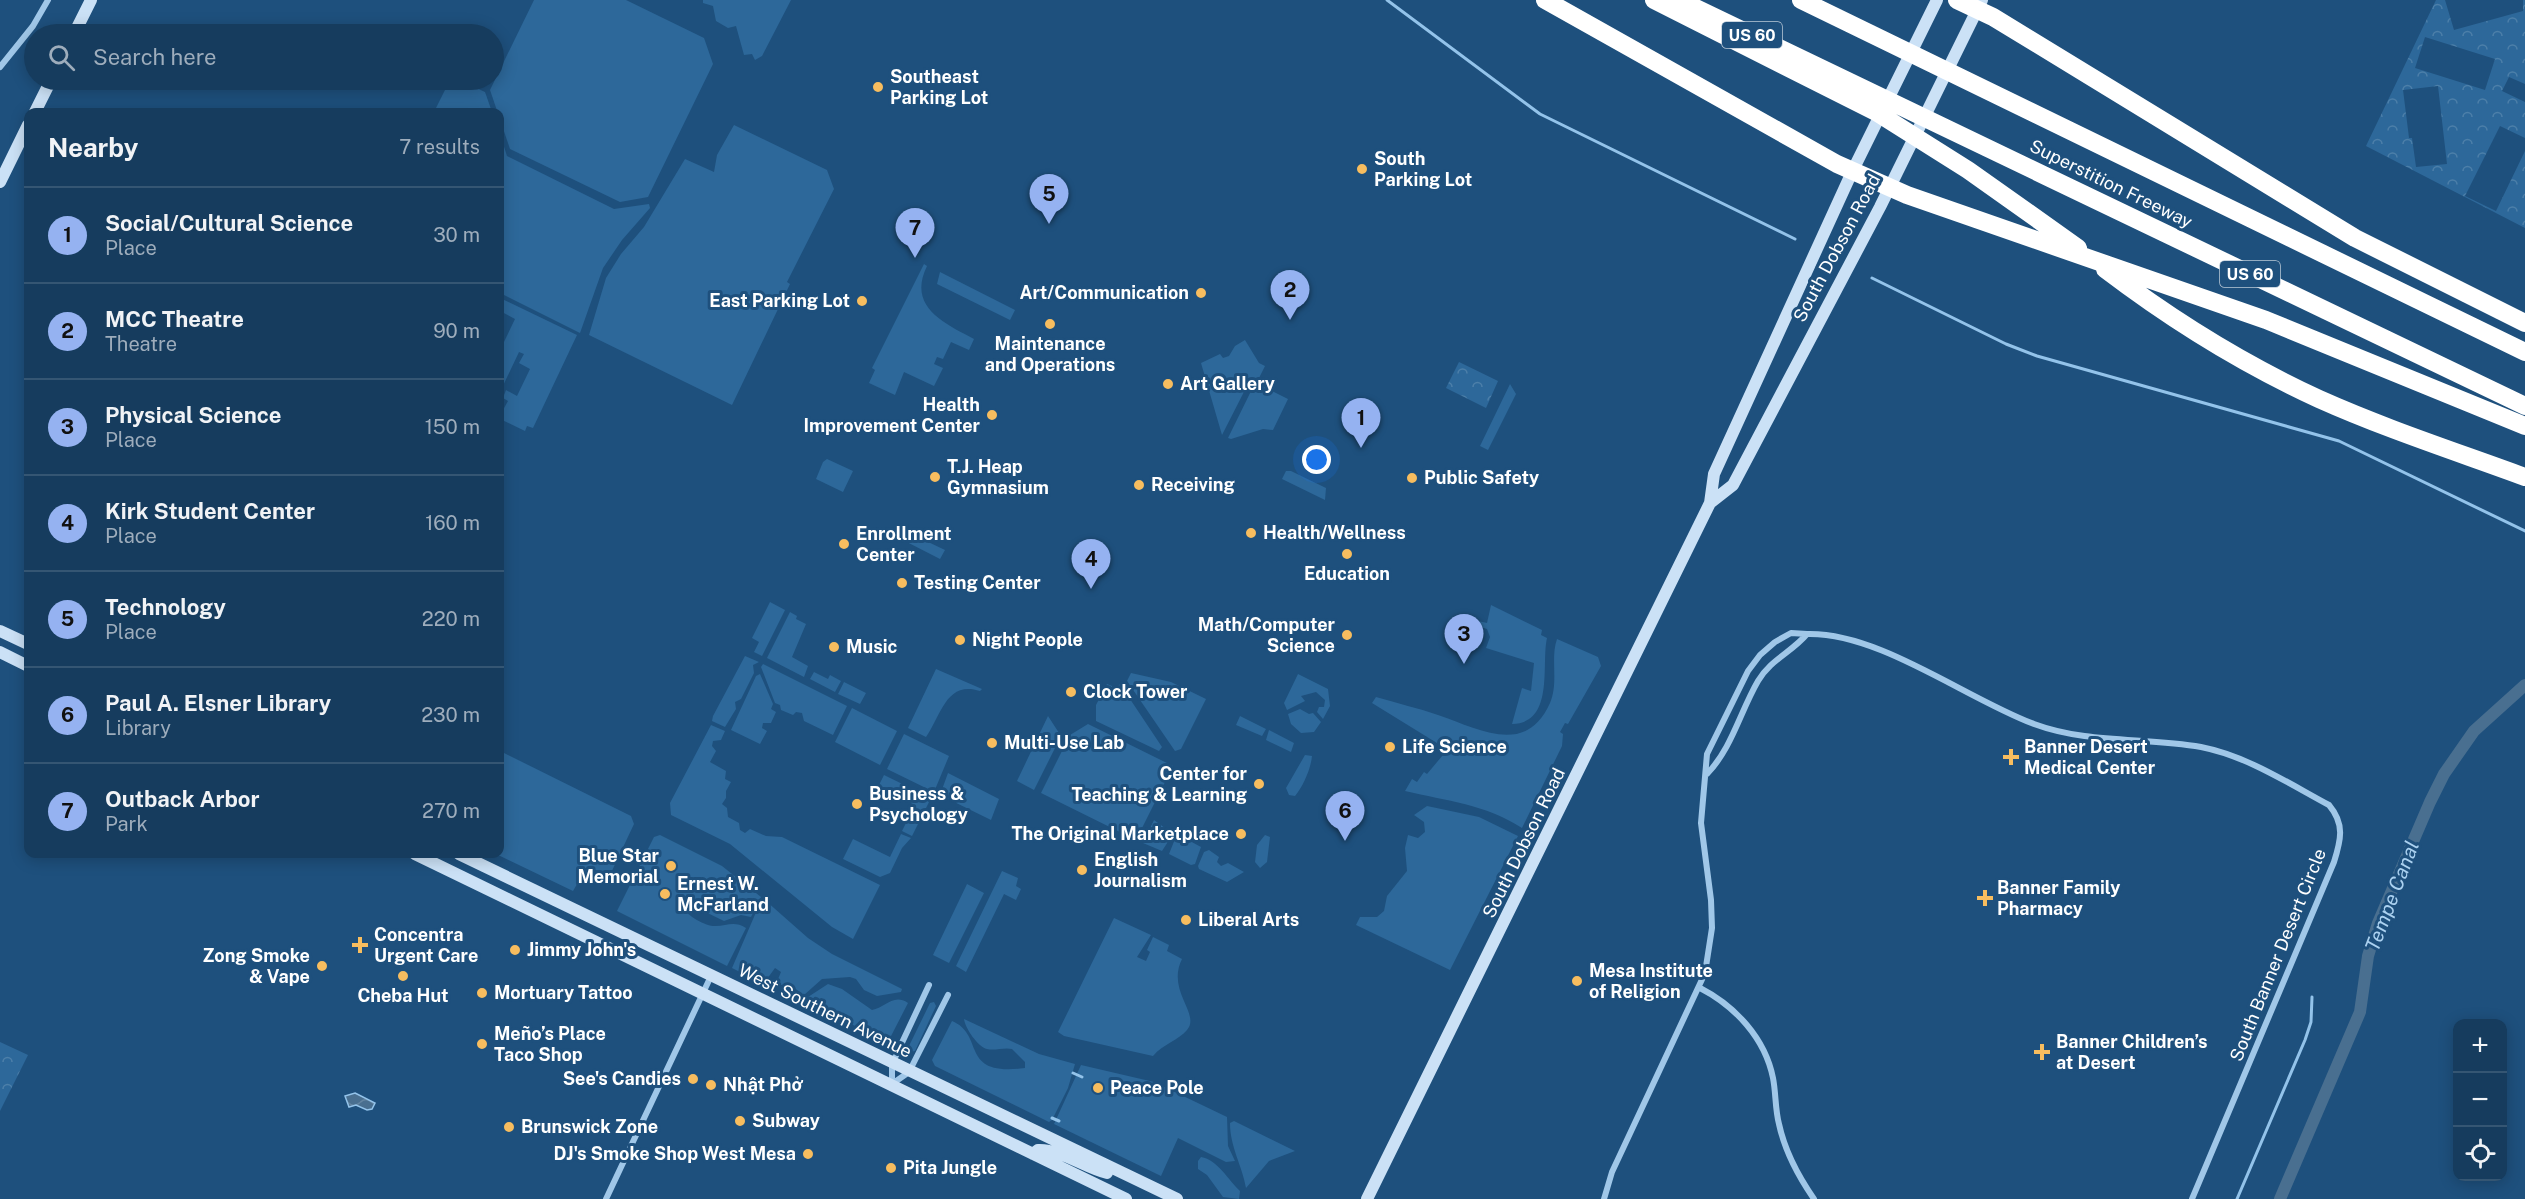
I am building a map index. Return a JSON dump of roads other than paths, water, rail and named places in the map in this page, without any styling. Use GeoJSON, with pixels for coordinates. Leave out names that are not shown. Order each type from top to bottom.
{"type":"FeatureCollection","features":[{"type":"Feature","properties":{"kind":"highway"},"geometry":{"type":"LineString","coordinates":[[1545,0],[1852,172],[1889,188],[2313,338],[2525,426]]}},
{"type":"Feature","properties":{"kind":"highway"},"geometry":{"type":"LineString","coordinates":[[1653,0],[1876,112],[2016,202],[2193,332],[2265,372],[2353,413],[2525,477]]}},
{"type":"Feature","properties":{"kind":"highway","name":"Superstition Freeway"},"geometry":{"type":"LineString","coordinates":[[1679,0],[2525,406]]}},
{"type":"Feature","properties":{"kind":"highway","name":"Superstition Freeway"},"geometry":{"type":"LineString","coordinates":[[1801,0],[2525,352]]}},
{"type":"Feature","properties":{"kind":"highway"},"geometry":{"type":"LineString","coordinates":[[1957,0],[1980,5],[2355,238],[2525,323]]}},
{"type":"Feature","properties":{"kind":"main road"},"geometry":{"type":"LineString","coordinates":[[79,24],[91,0]]}},
{"type":"Feature","properties":{"kind":"main road","name":"South Dobson Road"},"geometry":{"type":"LineString","coordinates":[[1367,1199],[1710,502],[1714,474],[1852,172],[1937,0]]}},
{"type":"Feature","properties":{"kind":"main road","name":"South Dobson Road"},"geometry":{"type":"LineString","coordinates":[[1710,502],[1733,485],[1905,158],[1980,5]]}},
{"type":"Feature","properties":{"kind":"main road"},"geometry":{"type":"LineString","coordinates":[[37,108],[46,90]]}},
{"type":"Feature","properties":{"kind":"main road"},"geometry":{"type":"LineString","coordinates":[[0,182],[24,133]]}},
{"type":"Feature","properties":{"kind":"main road"},"geometry":{"type":"LineString","coordinates":[[0,631],[24,642]]}},
{"type":"Feature","properties":{"kind":"main road"},"geometry":{"type":"LineString","coordinates":[[0,644],[24,655]]}},
{"type":"Feature","properties":{"kind":"main road"},"geometry":{"type":"LineString","coordinates":[[0,652],[24,664]]}},
{"type":"Feature","properties":{"kind":"main road","name":"West Southern Avenue"},"geometry":{"type":"LineString","coordinates":[[423,858],[1126,1199]]}},
{"type":"Feature","properties":{"kind":"main road","name":"West Southern Avenue"},"geometry":{"type":"LineString","coordinates":[[467,858],[1177,1199]]}},
{"type":"Feature","properties":{"kind":"main road"},"geometry":{"type":"LineString","coordinates":[[1033,1154],[1038,1150],[1049,1151],[1091,1170],[1129,1177]]}},
{"type":"Feature","properties":{"kind":"street"},"geometry":{"type":"LineString","coordinates":[[34,24],[48,0]]}},
{"type":"Feature","properties":{"kind":"street"},"geometry":{"type":"LineString","coordinates":[[0,67],[24,37]]}},
{"type":"Feature","properties":{"kind":"street","name":"South Banner Desert Circle"},"geometry":{"type":"LineString","coordinates":[[1707,774],[1707,754],[1748,671],[1775,642],[1791,633],[1827,633],[1856,640],[2011,715],[2060,732],[2195,746],[2237,758],[2329,805],[2339,820],[2341,838],[2334,862],[2192,1199]]}},
{"type":"Feature","properties":{"kind":"street"},"geometry":{"type":"LineString","coordinates":[[1604,1199],[1612,1173],[1700,988],[1712,928],[1711,900],[1701,823],[1707,774],[1720,761],[1758,680],[1774,660],[1796,647],[1807,634]]}},
{"type":"Feature","properties":{"kind":"street"},"geometry":{"type":"LineString","coordinates":[[606,1199],[711,976]]}},
{"type":"Feature","properties":{"kind":"street"},"geometry":{"type":"LineString","coordinates":[[892,1085],[892,1064],[929,985]]}},
{"type":"Feature","properties":{"kind":"street"},"geometry":{"type":"LineString","coordinates":[[1700,988],[1718,998],[1741,1016],[1764,1053],[1773,1077],[1778,1123],[1785,1145],[1792,1163],[1814,1199]]}},
{"type":"Feature","properties":{"kind":"street"},"geometry":{"type":"LineString","coordinates":[[892,1085],[909,1072],[948,995]]}},
{"type":"Feature","properties":{"kind":"water"},"geometry":{"type":"Polygon","coordinates":[[[355,1093],[375,1103],[372,1109],[367,1110],[356,1105],[349,1107],[345,1096],[355,1093]]]}},
{"type":"Feature","properties":{"kind":"waterway"},"geometry":{"type":"LineString","coordinates":[[1387,0],[1540,114],[1795,239]]}},
{"type":"Feature","properties":{"kind":"waterway"},"geometry":{"type":"LineString","coordinates":[[1872,278],[2006,344],[2037,356],[2339,441],[2525,531]]}},
{"type":"Feature","properties":{"kind":"waterway","name":"Tempe Canal"},"geometry":{"type":"LineString","coordinates":[[2280,1199],[2360,1012],[2368,956],[2378,923],[2430,802],[2444,774],[2474,731],[2525,685]]}},
{"type":"Feature","properties":{"kind":"waterway"},"geometry":{"type":"LineString","coordinates":[[2237,1199],[2305,1040],[2311,1022],[2312,997]]}},
{"type":"Feature","properties":{"kind":"waterway"},"geometry":{"type":"LineString","coordinates":[[1073,1073],[1082,1077]]}},
{"type":"Feature","properties":{"kind":"waterway"},"geometry":{"type":"LineString","coordinates":[[1052,1118],[1059,1121]]}},
{"type":"Feature","properties":{"kind":"place","name":"Southeast Parking Lot"},"geometry":{"type":"Point","coordinates":[878,87]}},
{"type":"Feature","properties":{"kind":"place","name":"South Parking Lot"},"geometry":{"type":"Point","coordinates":[1362,169]}},
{"type":"Feature","properties":{"kind":"place","name":"Technology"},"geometry":{"type":"Point","coordinates":[1049,224]}},
{"type":"Feature","properties":{"kind":"place","name":"Outback Arbor"},"geometry":{"type":"Point","coordinates":[915,258]}},
{"type":"Feature","properties":{"kind":"place","name":"Art/Communication"},"geometry":{"type":"Point","coordinates":[1201,293]}},
{"type":"Feature","properties":{"kind":"place","name":"East Parking Lot"},"geometry":{"type":"Point","coordinates":[862,301]}},
{"type":"Feature","properties":{"kind":"place","name":"MCC Theatre"},"geometry":{"type":"Point","coordinates":[1290,320]}},
{"type":"Feature","properties":{"kind":"place","name":"Maintenance and Operations"},"geometry":{"type":"Point","coordinates":[1050,324]}},
{"type":"Feature","properties":{"kind":"place","name":"Art Gallery"},"geometry":{"type":"Point","coordinates":[1168,384]}},
{"type":"Feature","properties":{"kind":"place","name":"Health Improvement Center"},"geometry":{"type":"Point","coordinates":[992,415]}},
{"type":"Feature","properties":{"kind":"place","name":"Social/Cultural Science"},"geometry":{"type":"Point","coordinates":[1361,448]}},
{"type":"Feature","properties":{"kind":"place","name":"T.J. Heap Gymnasium"},"geometry":{"type":"Point","coordinates":[935,477]}},
{"type":"Feature","properties":{"kind":"place","name":"Public Safety"},"geometry":{"type":"Point","coordinates":[1412,478]}},
{"type":"Feature","properties":{"kind":"place","name":"Receiving"},"geometry":{"type":"Point","coordinates":[1139,485]}},
{"type":"Feature","properties":{"kind":"place","name":"Health/Wellness"},"geometry":{"type":"Point","coordinates":[1251,533]}},
{"type":"Feature","properties":{"kind":"place","name":"Enrollment Center"},"geometry":{"type":"Point","coordinates":[844,544]}},
{"type":"Feature","properties":{"kind":"place","name":"Education"},"geometry":{"type":"Point","coordinates":[1347,554]}},
{"type":"Feature","properties":{"kind":"place","name":"Testing Center"},"geometry":{"type":"Point","coordinates":[902,583]}},
{"type":"Feature","properties":{"kind":"place","name":"Kirk Student Center"},"geometry":{"type":"Point","coordinates":[1091,589]}},
{"type":"Feature","properties":{"kind":"place","name":"Math/Computer Science"},"geometry":{"type":"Point","coordinates":[1347,635]}},
{"type":"Feature","properties":{"kind":"place","name":"Night People"},"geometry":{"type":"Point","coordinates":[960,640]}},
{"type":"Feature","properties":{"kind":"place","name":"Music"},"geometry":{"type":"Point","coordinates":[834,647]}},
{"type":"Feature","properties":{"kind":"place","name":"Physical Science"},"geometry":{"type":"Point","coordinates":[1464,664]}},
{"type":"Feature","properties":{"kind":"place","name":"Clock Tower"},"geometry":{"type":"Point","coordinates":[1071,692]}},
{"type":"Feature","properties":{"kind":"place","name":"Multi-Use Lab"},"geometry":{"type":"Point","coordinates":[992,743]}},
{"type":"Feature","properties":{"kind":"place","name":"Life Science"},"geometry":{"type":"Point","coordinates":[1390,747]}},
{"type":"Feature","properties":{"kind":"place","name":"Banner Desert Medical Center"},"geometry":{"type":"Point","coordinates":[2011,757]}},
{"type":"Feature","properties":{"kind":"place","name":"Center for Teaching & Learning"},"geometry":{"type":"Point","coordinates":[1259,784]}},
{"type":"Feature","properties":{"kind":"place","name":"Business & Psychology"},"geometry":{"type":"Point","coordinates":[857,804]}},
{"type":"Feature","properties":{"kind":"place","name":"The Original Marketplace"},"geometry":{"type":"Point","coordinates":[1241,834]}},
{"type":"Feature","properties":{"kind":"place","name":"Paul A. Elsner Library"},"geometry":{"type":"Point","coordinates":[1345,841]}},
{"type":"Feature","properties":{"kind":"place","name":"Blue Star Memorial"},"geometry":{"type":"Point","coordinates":[671,866]}},
{"type":"Feature","properties":{"kind":"place","name":"English Journalism"},"geometry":{"type":"Point","coordinates":[1082,870]}},
{"type":"Feature","properties":{"kind":"place","name":"Ernest W. McFarland"},"geometry":{"type":"Point","coordinates":[665,894]}},
{"type":"Feature","properties":{"kind":"place","name":"Banner Family Pharmacy"},"geometry":{"type":"Point","coordinates":[1985,898]}},
{"type":"Feature","properties":{"kind":"place","name":"Liberal Arts"},"geometry":{"type":"Point","coordinates":[1186,920]}},
{"type":"Feature","properties":{"kind":"place","name":"Concentra Urgent Care"},"geometry":{"type":"Point","coordinates":[360,945]}},
{"type":"Feature","properties":{"kind":"place","name":"Jimmy John's"},"geometry":{"type":"Point","coordinates":[515,950]}},
{"type":"Feature","properties":{"kind":"place","name":"Zong Smoke & Vape"},"geometry":{"type":"Point","coordinates":[322,966]}},
{"type":"Feature","properties":{"kind":"place","name":"Cheba Hut"},"geometry":{"type":"Point","coordinates":[403,976]}},
{"type":"Feature","properties":{"kind":"place","name":"Mesa Institute of Religion"},"geometry":{"type":"Point","coordinates":[1577,981]}},
{"type":"Feature","properties":{"kind":"place","name":"Mortuary Tattoo"},"geometry":{"type":"Point","coordinates":[482,993]}},
{"type":"Feature","properties":{"kind":"place","name":"Meño’s Place Taco Shop"},"geometry":{"type":"Point","coordinates":[482,1044]}},
{"type":"Feature","properties":{"kind":"place","name":"Banner Children’s at Desert"},"geometry":{"type":"Point","coordinates":[2042,1052]}},
{"type":"Feature","properties":{"kind":"place","name":"See's Candies"},"geometry":{"type":"Point","coordinates":[693,1079]}},
{"type":"Feature","properties":{"kind":"place","name":"Nhật Phở"},"geometry":{"type":"Point","coordinates":[711,1085]}},
{"type":"Feature","properties":{"kind":"place","name":"Peace Pole"},"geometry":{"type":"Point","coordinates":[1098,1088]}},
{"type":"Feature","properties":{"kind":"place","name":"Subway"},"geometry":{"type":"Point","coordinates":[740,1121]}},
{"type":"Feature","properties":{"kind":"place","name":"Brunswick Zone"},"geometry":{"type":"Point","coordinates":[509,1127]}},
{"type":"Feature","properties":{"kind":"place","name":"DJ's Smoke Shop West Mesa"},"geometry":{"type":"Point","coordinates":[808,1154]}},
{"type":"Feature","properties":{"kind":"place","name":"Pita Jungle"},"geometry":{"type":"Point","coordinates":[891,1168]}}]}
